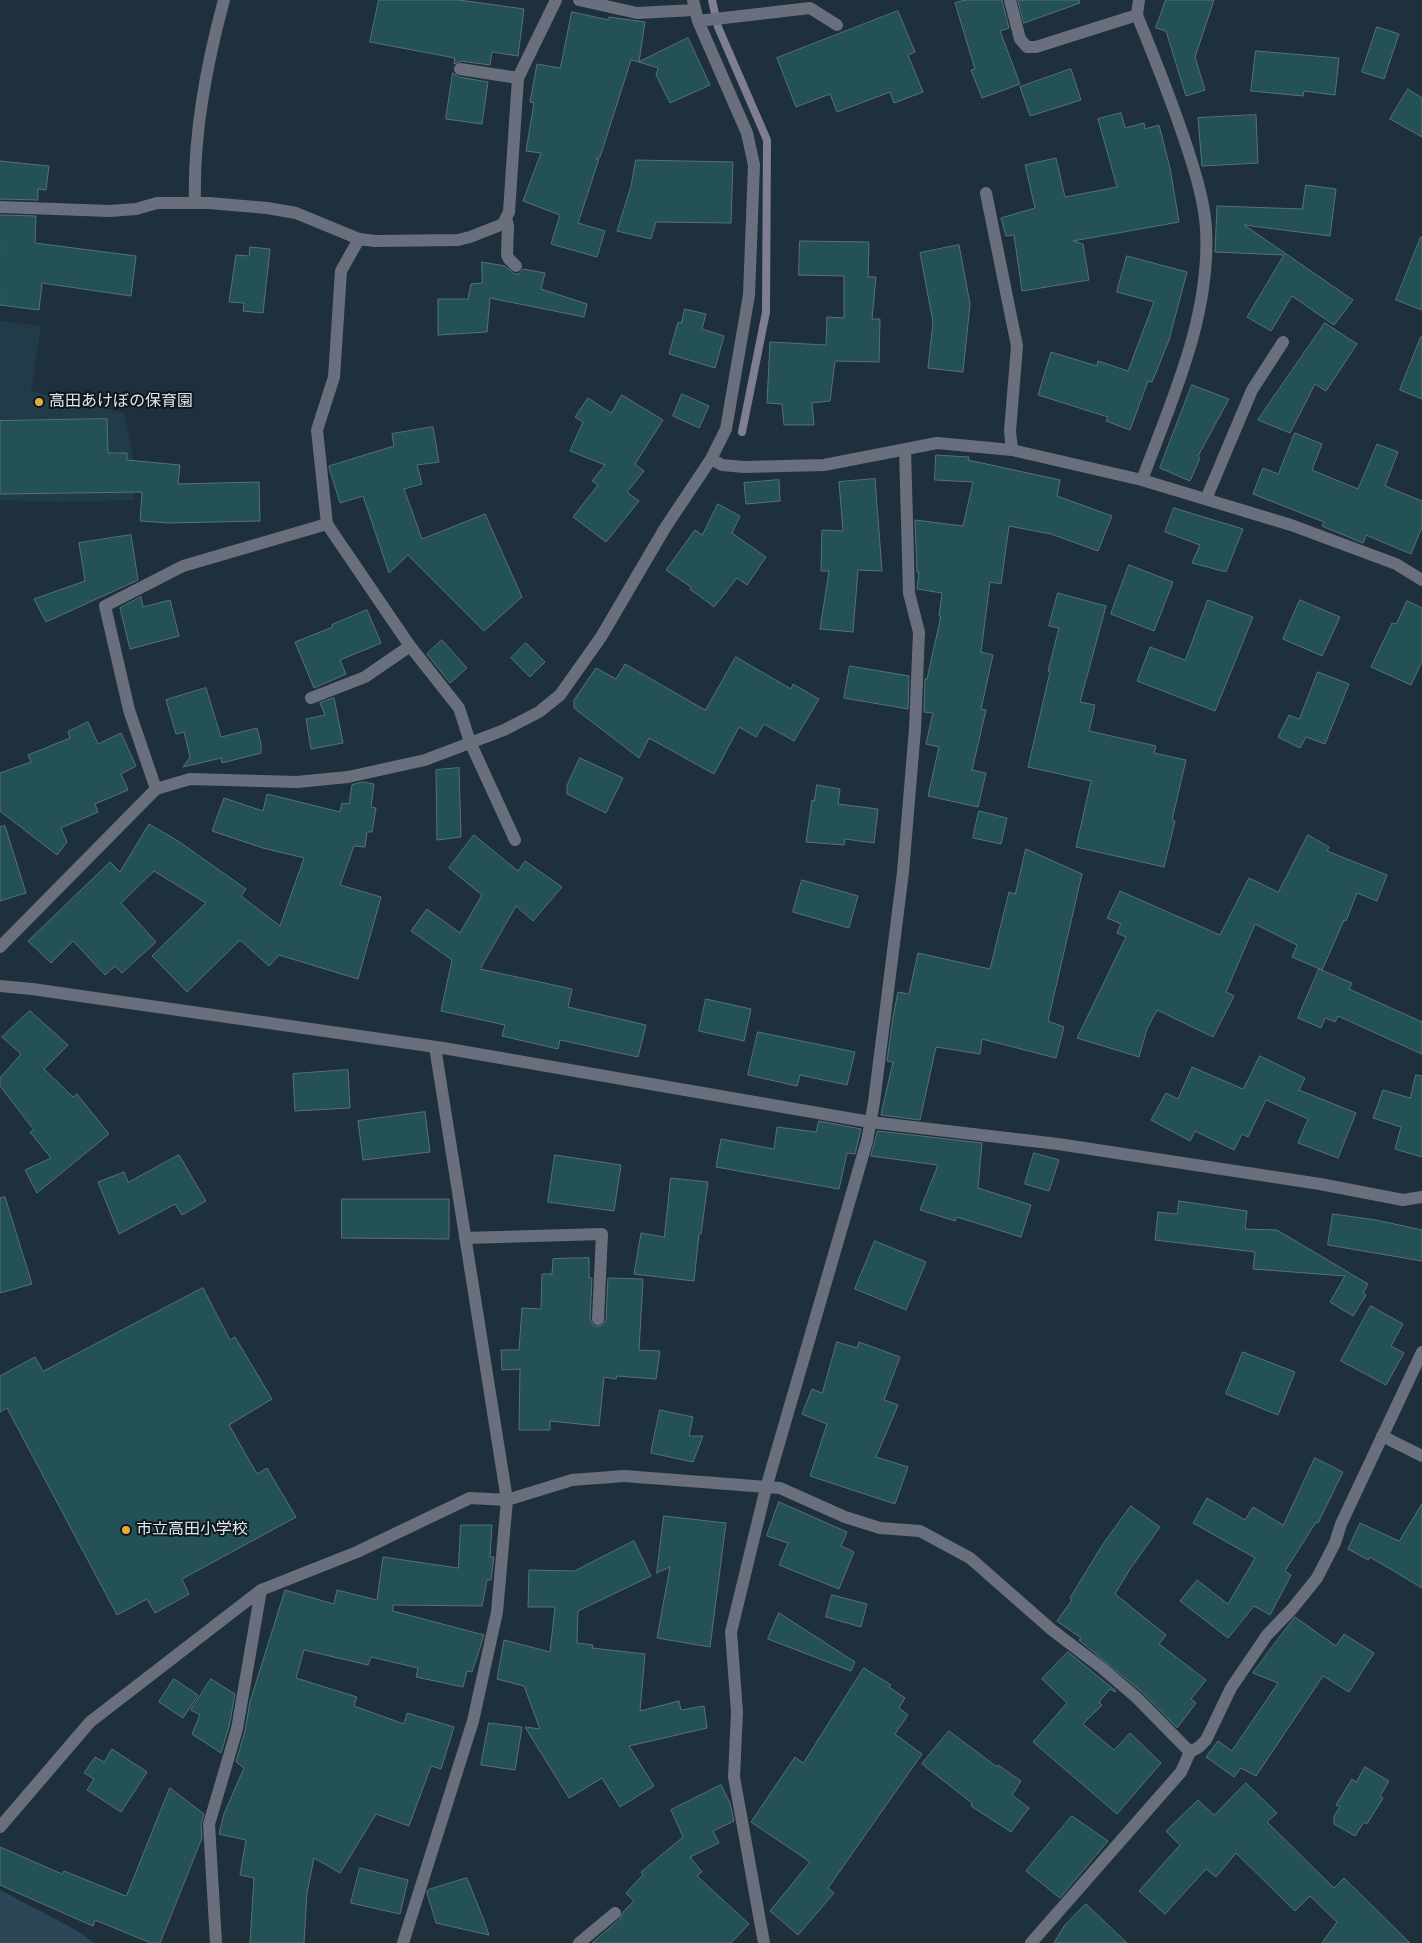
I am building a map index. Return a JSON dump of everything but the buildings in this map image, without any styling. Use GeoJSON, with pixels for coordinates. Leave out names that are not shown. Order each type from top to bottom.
{"type":"FeatureCollection","features":[{"type":"Feature","properties":{"kind":"street"},"geometry":{"type":"LineString","coordinates":[[195,203],[196,142],[211,48],[224,0]]}},
{"type":"Feature","properties":{"kind":"street"},"geometry":{"type":"LineString","coordinates":[[0,207],[110,211],[136,209],[157,203],[209,203],[296,213],[360,239],[375,241],[458,240],[480,234],[503,224],[509,212],[518,78],[556,0]]}},
{"type":"Feature","properties":{"kind":"street"},"geometry":{"type":"LineString","coordinates":[[579,0],[637,12],[698,12],[723,17],[810,8],[837,25]]}},
{"type":"Feature","properties":{"kind":"street"},"geometry":{"type":"LineString","coordinates":[[1010,0],[1020,39],[1027,47],[1036,47],[1137,15]]}},
{"type":"Feature","properties":{"kind":"street"},"geometry":{"type":"LineString","coordinates":[[1139,0],[1137,15],[1174,108],[1196,176],[1206,227],[1205,272],[1196,324],[1187,357],[1142,480]]}},
{"type":"Feature","properties":{"kind":"street"},"geometry":{"type":"LineString","coordinates":[[0,947],[156,788],[190,780],[297,782],[348,777],[425,760],[504,730],[539,712],[560,695],[600,637],[665,528],[711,459],[726,429],[749,295],[754,166],[747,133],[698,12]]}},
{"type":"Feature","properties":{"kind":"street"},"geometry":{"type":"LineString","coordinates":[[460,69],[518,78]]}},
{"type":"Feature","properties":{"kind":"street"},"geometry":{"type":"LineString","coordinates":[[986,193],[1017,346],[1010,432],[1012,450]]}},
{"type":"Feature","properties":{"kind":"street"},"geometry":{"type":"LineString","coordinates":[[506,218],[508,226],[507,255],[516,266]]}},
{"type":"Feature","properties":{"kind":"street"},"geometry":{"type":"LineString","coordinates":[[360,239],[341,271],[334,377],[317,430],[327,524],[410,646],[459,708],[470,742],[515,840]]}},
{"type":"Feature","properties":{"kind":"street"},"geometry":{"type":"LineString","coordinates":[[1206,499],[1252,390],[1283,342]]}},
{"type":"Feature","properties":{"kind":"street"},"geometry":{"type":"LineString","coordinates":[[711,459],[722,465],[744,467],[824,465],[937,443],[1012,450],[1142,480],[1291,524],[1396,564],[1422,580]]}},
{"type":"Feature","properties":{"kind":"street"},"geometry":{"type":"LineString","coordinates":[[764,1943],[734,1777],[737,1712],[731,1632],[766,1488],[867,1141],[870,1122],[903,872],[915,729],[919,632],[909,593],[905,449]]}},
{"type":"Feature","properties":{"kind":"street"},"geometry":{"type":"LineString","coordinates":[[156,788],[129,710],[104,606],[183,566],[327,524]]}},
{"type":"Feature","properties":{"kind":"street"},"geometry":{"type":"LineString","coordinates":[[311,698],[365,678],[410,646]]}},
{"type":"Feature","properties":{"kind":"street"},"geometry":{"type":"LineString","coordinates":[[0,986],[42,990],[435,1047],[870,1122],[1067,1145],[1320,1184],[1403,1200],[1422,1197]]}},
{"type":"Feature","properties":{"kind":"street"},"geometry":{"type":"LineString","coordinates":[[404,1943],[473,1721],[497,1612],[507,1500],[435,1047]]}},
{"type":"Feature","properties":{"kind":"street"},"geometry":{"type":"LineString","coordinates":[[465,1238],[602,1234],[598,1319]]}},
{"type":"Feature","properties":{"kind":"street"},"geometry":{"type":"LineString","coordinates":[[1031,1943],[1180,1772],[1190,1752],[1200,1747],[1206,1740],[1231,1688],[1267,1635],[1292,1609],[1317,1578],[1335,1543],[1341,1524],[1422,1352]]}},
{"type":"Feature","properties":{"kind":"street"},"geometry":{"type":"LineString","coordinates":[[1382,1436],[1422,1456]]}},
{"type":"Feature","properties":{"kind":"street"},"geometry":{"type":"LineString","coordinates":[[0,1828],[90,1722],[261,1590],[357,1552],[470,1498],[507,1500],[572,1480],[624,1476],[780,1488],[845,1518],[880,1528],[920,1531],[970,1558],[1052,1630],[1102,1668],[1137,1698],[1190,1752]]}},
{"type":"Feature","properties":{"kind":"street"},"geometry":{"type":"LineString","coordinates":[[216,1943],[209,1824],[237,1730],[261,1590]]}},
{"type":"Feature","properties":{"kind":"street"},"geometry":{"type":"LineString","coordinates":[[578,1943],[615,1913]]}},
{"type":"Feature","properties":{"kind":"shaded area","name":"高田あけぼの保育園"},"geometry":{"type":"Polygon","coordinates":[[[0,321],[41,326],[31,391],[124,413],[134,463],[134,500],[61,502],[0,500],[0,321]]]}},
{"type":"Feature","properties":{"kind":"shaded area"},"geometry":{"type":"Polygon","coordinates":[[[0,1890],[74,1929],[95,1943],[0,1943],[0,1890]]]}},
{"type":"Feature","properties":{"kind":"waterway"},"geometry":{"type":"LineString","coordinates":[[712,0],[718,27],[767,140],[766,312],[742,432]]}},
{"type":"Feature","properties":{"kind":"place","name":"高田あけぼの保育園"},"geometry":{"type":"Point","coordinates":[39,402]}},
{"type":"Feature","properties":{"kind":"place","name":"市立高田小学校"},"geometry":{"type":"Point","coordinates":[126,1530]}}]}
